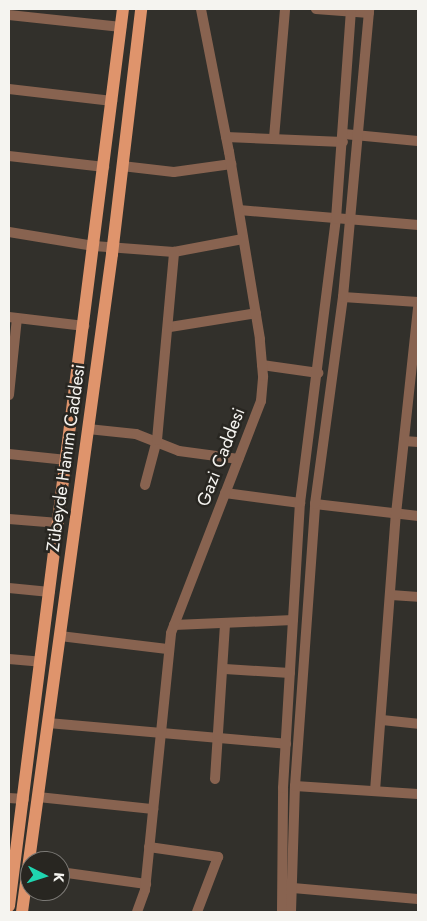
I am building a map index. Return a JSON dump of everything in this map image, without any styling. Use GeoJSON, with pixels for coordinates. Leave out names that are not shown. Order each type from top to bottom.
{"type":"FeatureCollection","features":[{"type":"Feature","properties":{"kind":"main road"},"geometry":{"type":"LineString","coordinates":[[9,906],[123,9]]}},
{"type":"Feature","properties":{"kind":"main road","name":"Zübeyde Hanım Caddesi"},"geometry":{"type":"LineString","coordinates":[[31,851],[113,246],[141,9]]}},
{"type":"Feature","properties":{"kind":"street","name":"Gazi Caddesi"},"geometry":{"type":"LineString","coordinates":[[138,912],[146,884],[167,649],[174,625],[260,401],[262,365],[256,313],[202,9]]}},
{"type":"Feature","properties":{"kind":"street"},"geometry":{"type":"LineString","coordinates":[[274,138],[285,9]]}},
{"type":"Feature","properties":{"kind":"street"},"geometry":{"type":"LineString","coordinates":[[291,912],[295,786],[315,504],[343,297],[369,11],[316,9]]}},
{"type":"Feature","properties":{"kind":"street"},"geometry":{"type":"LineString","coordinates":[[282,912],[286,744],[300,503],[318,373],[336,219],[351,10]]}},
{"type":"Feature","properties":{"kind":"street"},"geometry":{"type":"LineString","coordinates":[[9,15],[121,27]]}},
{"type":"Feature","properties":{"kind":"street"},"geometry":{"type":"LineString","coordinates":[[9,89],[112,101]]}},
{"type":"Feature","properties":{"kind":"street"},"geometry":{"type":"LineString","coordinates":[[226,137],[343,138],[358,136],[418,141]]}},
{"type":"Feature","properties":{"kind":"street"},"geometry":{"type":"LineString","coordinates":[[9,156],[104,167]]}},
{"type":"Feature","properties":{"kind":"street"},"geometry":{"type":"LineString","coordinates":[[122,166],[174,172],[231,164]]}},
{"type":"Feature","properties":{"kind":"street"},"geometry":{"type":"LineString","coordinates":[[239,210],[418,225]]}},
{"type":"Feature","properties":{"kind":"street"},"geometry":{"type":"LineString","coordinates":[[9,232],[94,246],[174,252],[243,239]]}},
{"type":"Feature","properties":{"kind":"street"},"geometry":{"type":"LineString","coordinates":[[145,485],[157,440],[170,327],[174,252]]}},
{"type":"Feature","properties":{"kind":"street"},"geometry":{"type":"LineString","coordinates":[[343,297],[418,302]]}},
{"type":"Feature","properties":{"kind":"street"},"geometry":{"type":"LineString","coordinates":[[375,791],[382,720],[396,514],[418,307]]}},
{"type":"Feature","properties":{"kind":"street"},"geometry":{"type":"LineString","coordinates":[[170,327],[256,313]]}},
{"type":"Feature","properties":{"kind":"street"},"geometry":{"type":"LineString","coordinates":[[9,395],[13,318],[84,326]]}},
{"type":"Feature","properties":{"kind":"street"},"geometry":{"type":"LineString","coordinates":[[262,365],[318,373]]}},
{"type":"Feature","properties":{"kind":"street"},"geometry":{"type":"LineString","coordinates":[[88,429],[136,434],[157,440],[179,451],[238,459]]}},
{"type":"Feature","properties":{"kind":"street"},"geometry":{"type":"LineString","coordinates":[[404,441],[418,442]]}},
{"type":"Feature","properties":{"kind":"street"},"geometry":{"type":"LineString","coordinates":[[9,454],[67,460]]}},
{"type":"Feature","properties":{"kind":"street"},"geometry":{"type":"LineString","coordinates":[[225,493],[300,503]]}},
{"type":"Feature","properties":{"kind":"street"},"geometry":{"type":"LineString","coordinates":[[315,504],[418,516]]}},
{"type":"Feature","properties":{"kind":"street"},"geometry":{"type":"LineString","coordinates":[[9,519],[59,523]]}},
{"type":"Feature","properties":{"kind":"street"},"geometry":{"type":"LineString","coordinates":[[9,588],[50,592]]}},
{"type":"Feature","properties":{"kind":"street"},"geometry":{"type":"LineString","coordinates":[[391,595],[418,597]]}},
{"type":"Feature","properties":{"kind":"street"},"geometry":{"type":"LineString","coordinates":[[174,625],[293,620]]}},
{"type":"Feature","properties":{"kind":"street"},"geometry":{"type":"LineString","coordinates":[[215,779],[221,683],[225,669],[226,623]]}},
{"type":"Feature","properties":{"kind":"street"},"geometry":{"type":"LineString","coordinates":[[60,636],[167,649]]}},
{"type":"Feature","properties":{"kind":"street"},"geometry":{"type":"LineString","coordinates":[[9,659],[41,662]]}},
{"type":"Feature","properties":{"kind":"street"},"geometry":{"type":"LineString","coordinates":[[225,669],[290,673]]}},
{"type":"Feature","properties":{"kind":"street"},"geometry":{"type":"LineString","coordinates":[[382,720],[418,724]]}},
{"type":"Feature","properties":{"kind":"street"},"geometry":{"type":"LineString","coordinates":[[48,722],[160,734],[286,744]]}},
{"type":"Feature","properties":{"kind":"street"},"geometry":{"type":"LineString","coordinates":[[295,786],[418,794]]}},
{"type":"Feature","properties":{"kind":"street"},"geometry":{"type":"LineString","coordinates":[[38,796],[153,809]]}},
{"type":"Feature","properties":{"kind":"street"},"geometry":{"type":"LineString","coordinates":[[9,798],[24,799]]}},
{"type":"Feature","properties":{"kind":"street"},"geometry":{"type":"LineString","coordinates":[[149,847],[218,857],[198,912]]}},
{"type":"Feature","properties":{"kind":"street"},"geometry":{"type":"LineString","coordinates":[[70,873],[146,884]]}},
{"type":"Feature","properties":{"kind":"street"},"geometry":{"type":"LineString","coordinates":[[293,888],[418,899]]}}]}
